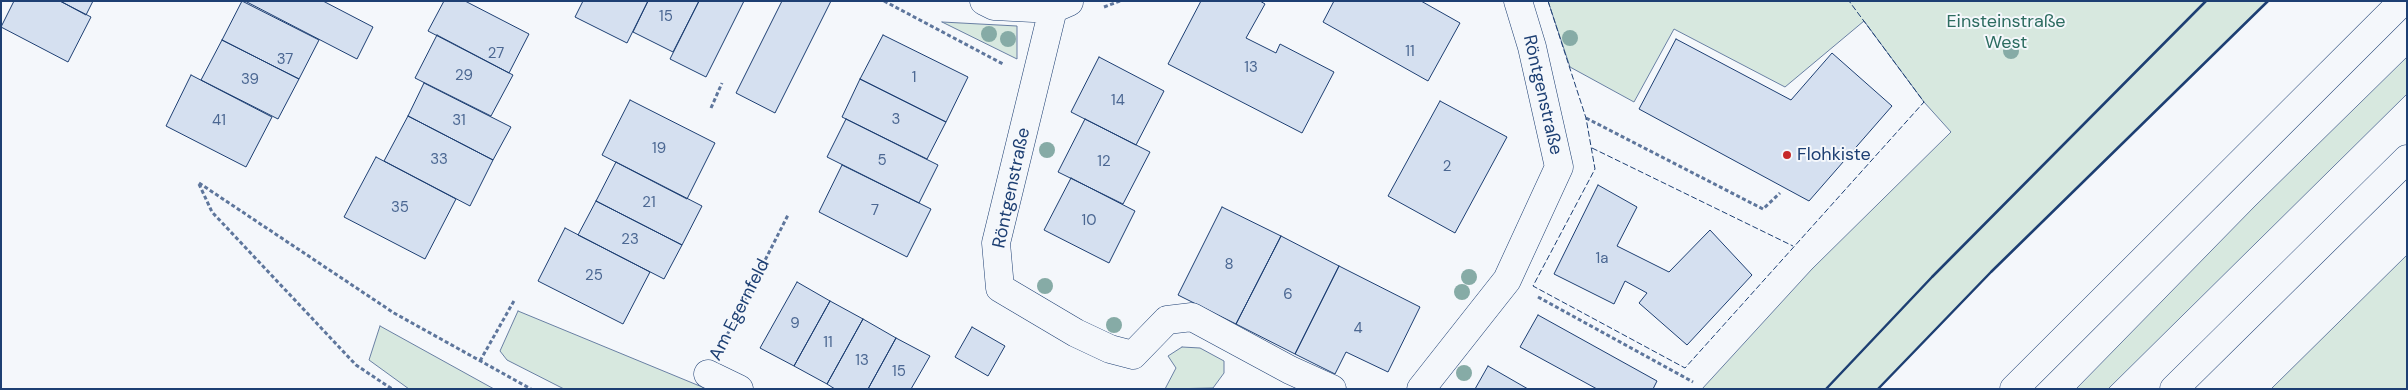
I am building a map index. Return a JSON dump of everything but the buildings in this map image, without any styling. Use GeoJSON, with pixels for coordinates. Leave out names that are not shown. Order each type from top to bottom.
{"type":"FeatureCollection","features":[{"type":"Feature","properties":{"kind":"main road"},"geometry":{"type":"LineString","coordinates":[[984,1],[994,6],[1062,5]]}},
{"type":"Feature","properties":{"kind":"main road","name":"Röntgenstraße"},"geometry":{"type":"LineString","coordinates":[[1421,389],[1507,280],[1559,167],[1532,47],[1518,1]]}},
{"type":"Feature","properties":{"kind":"main road"},"geometry":{"type":"LineString","coordinates":[[2014,389],[2403,1]]}},
{"type":"Feature","properties":{"kind":"main road","name":"Röntgenstraße"},"geometry":{"type":"LineString","coordinates":[[1062,5],[996,243],[1000,288],[1076,332],[1110,349],[1134,355],[1167,320],[1192,317],[1285,379],[1332,389]]}},
{"type":"Feature","properties":{"kind":"main road"},"geometry":{"type":"LineString","coordinates":[[2174,389],[2407,159]]}},
{"type":"Feature","properties":{"kind":"main road","name":"Am Egernfeld"},"geometry":{"type":"LineString","coordinates":[[708,374],[739,389]]}},
{"type":"Feature","properties":{"kind":"path"},"geometry":{"type":"LineString","coordinates":[[884,1],[1007,66]]}},
{"type":"Feature","properties":{"kind":"path"},"geometry":{"type":"LineString","coordinates":[[711,108],[722,83]]}},
{"type":"Feature","properties":{"kind":"path"},"geometry":{"type":"LineString","coordinates":[[1579,119],[1586,118],[1763,209],[1780,193]]}},
{"type":"Feature","properties":{"kind":"path"},"geometry":{"type":"LineString","coordinates":[[392,389],[356,364],[212,212],[199,183],[394,313],[531,389]]}},
{"type":"Feature","properties":{"kind":"path","name":"Am Egernfeld"},"geometry":{"type":"LineString","coordinates":[[708,374],[788,215]]}},
{"type":"Feature","properties":{"kind":"path"},"geometry":{"type":"LineString","coordinates":[[480,361],[515,299]]}},
{"type":"Feature","properties":{"kind":"green space","name":"Einsteinstraße West"},"geometry":{"type":"Polygon","coordinates":[[[1548,1],[2268,1],[1991,272],[1878,389],[1702,389],[1812,269],[1951,132],[1924,102],[1864,21],[1785,87],[1674,29],[1634,102],[1570,67],[1548,1]]]}},
{"type":"Feature","properties":{"kind":"green space"},"geometry":{"type":"Polygon","coordinates":[[[942,22],[1017,26],[1017,59],[942,22]]]}},
{"type":"Feature","properties":{"kind":"green space"},"geometry":{"type":"Polygon","coordinates":[[[2407,57],[2407,94],[2108,389],[2076,389],[2255,206],[2407,57]]]}},
{"type":"Feature","properties":{"kind":"green space"},"geometry":{"type":"Polygon","coordinates":[[[2407,255],[2407,389],[2271,389],[2407,255]]]}},
{"type":"Feature","properties":{"kind":"green space"},"geometry":{"type":"Polygon","coordinates":[[[518,311],[707,389],[564,389],[507,360],[500,351],[518,311]]]}},
{"type":"Feature","properties":{"kind":"green space"},"geometry":{"type":"Polygon","coordinates":[[[380,326],[494,389],[409,389],[369,360],[380,326]]]}},
{"type":"Feature","properties":{"kind":"green space"},"geometry":{"type":"Polygon","coordinates":[[[1182,347],[1200,348],[1224,361],[1224,373],[1213,388],[1165,389],[1176,368],[1168,356],[1182,347]]]}},
{"type":"Feature","properties":{"kind":"fence"},"geometry":{"type":"LineString","coordinates":[[1548,1],[1586,118],[1595,169],[1533,286],[1685,368],[1924,102],[1849,1]]}},
{"type":"Feature","properties":{"kind":"fence"},"geometry":{"type":"LineString","coordinates":[[1592,148],[1793,246]]}},
{"type":"Feature","properties":{"kind":"wall"},"geometry":{"type":"LineString","coordinates":[[1826,389],[1932,277],[2206,1]]}},
{"type":"Feature","properties":{"kind":"wall"},"geometry":{"type":"LineString","coordinates":[[1878,389],[1991,272],[2268,1]]}},
{"type":"Feature","properties":{"kind":"place","name":"Flohkiste"},"geometry":{"type":"Point","coordinates":[1787,155]}}]}
